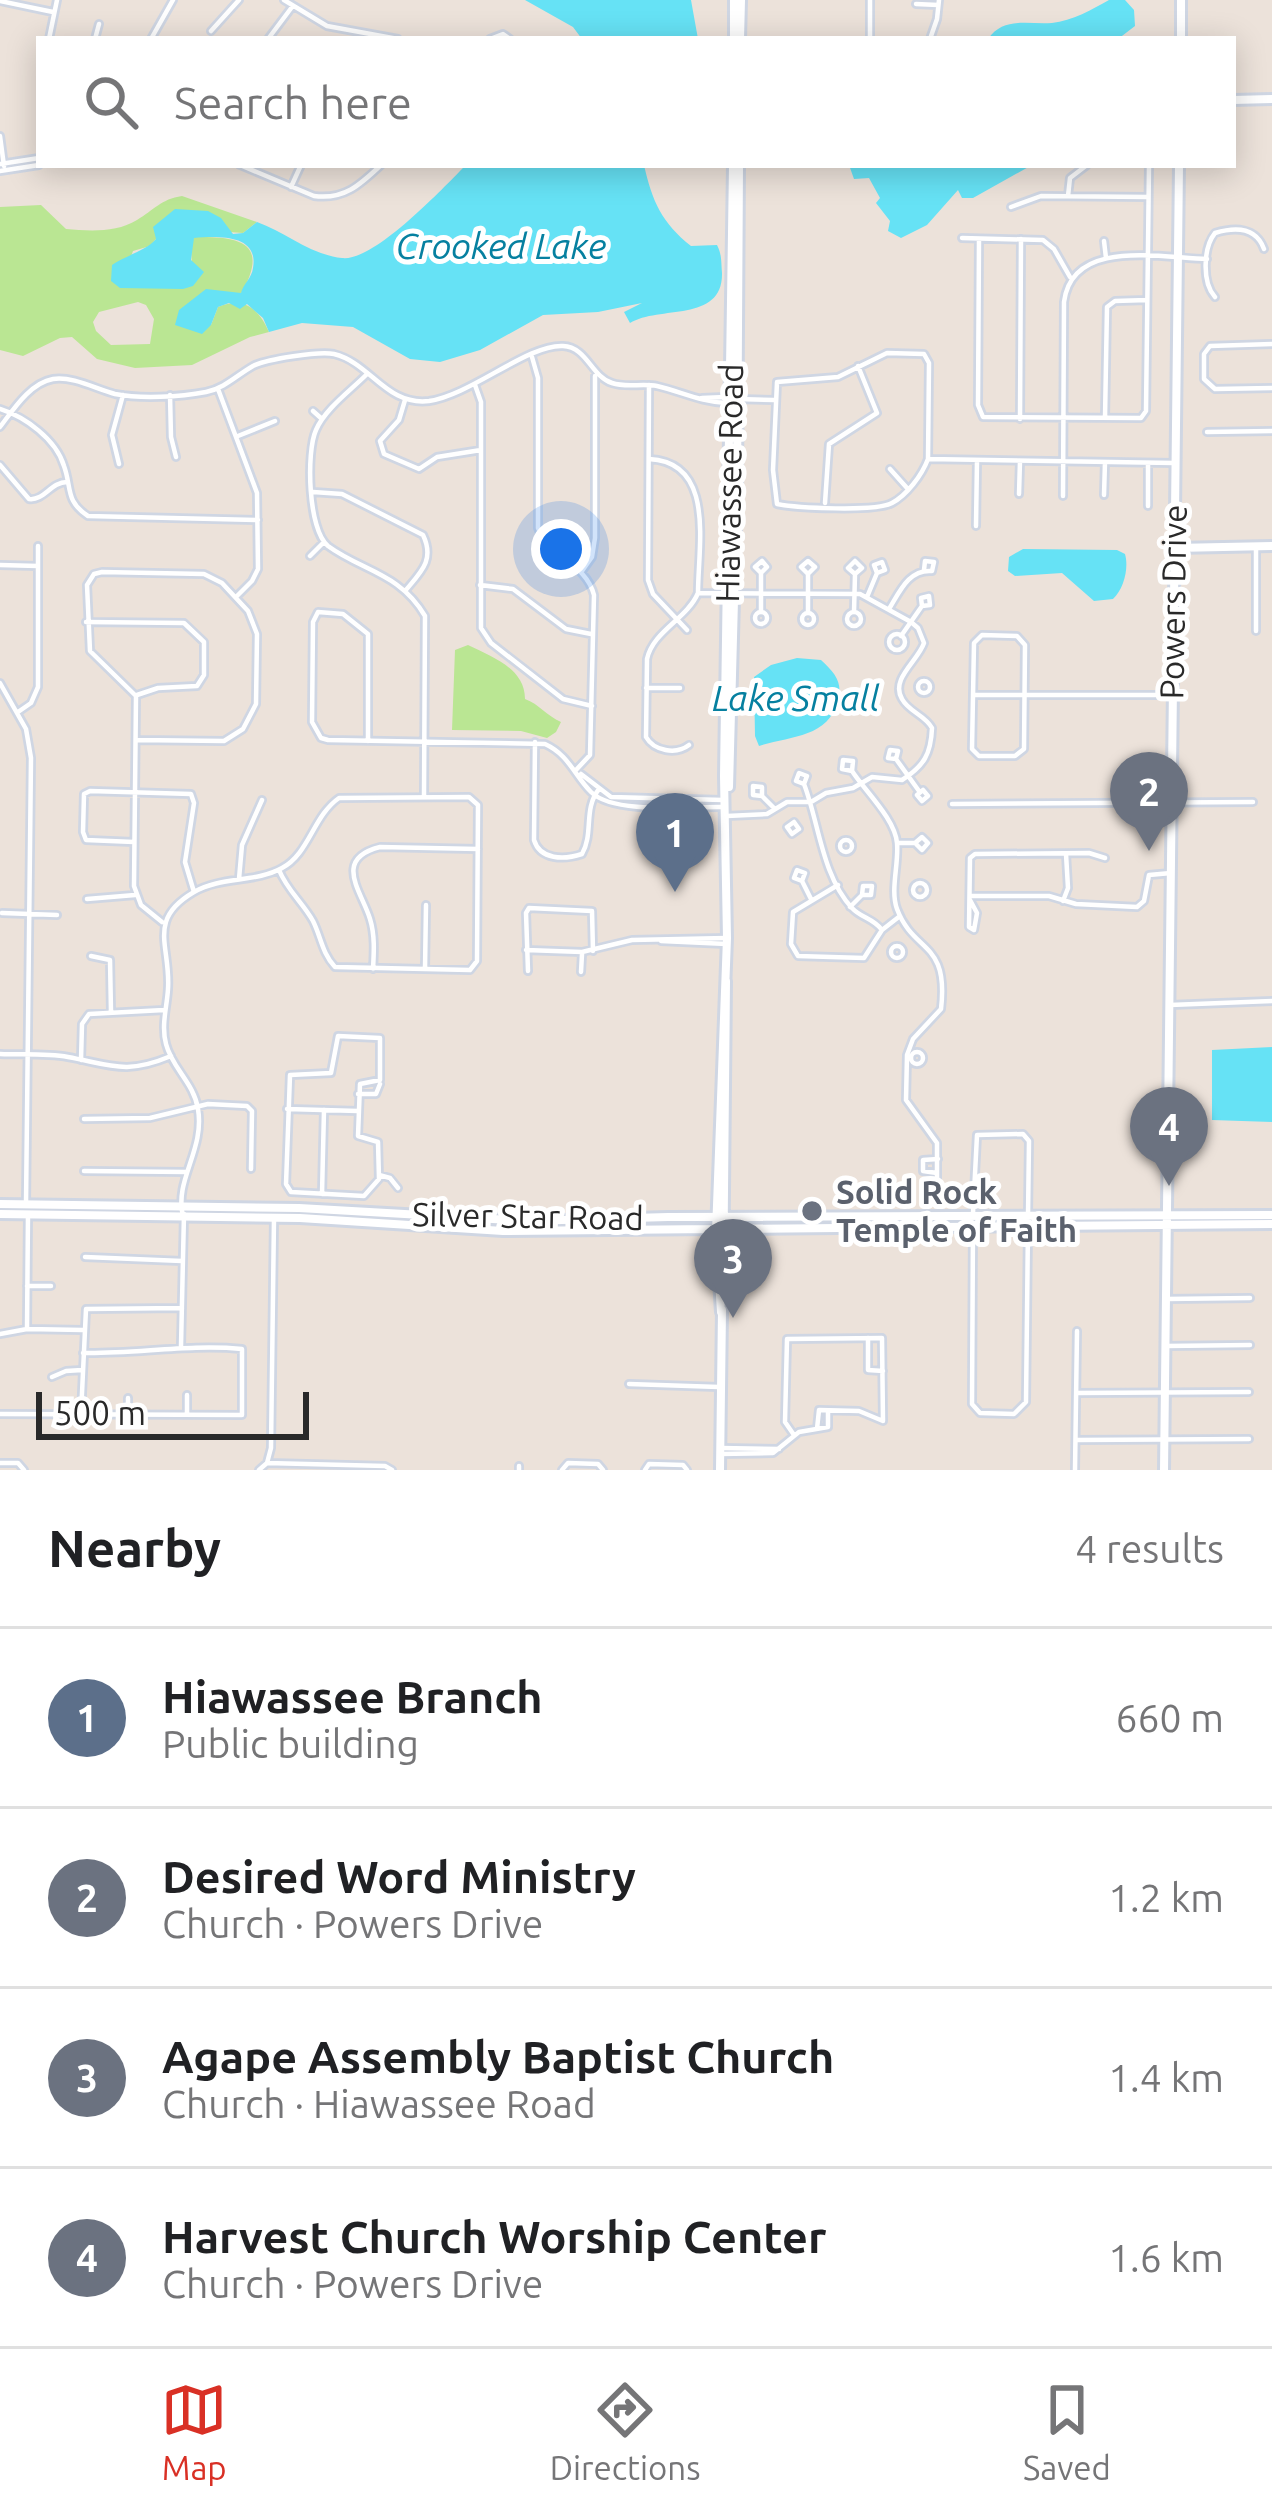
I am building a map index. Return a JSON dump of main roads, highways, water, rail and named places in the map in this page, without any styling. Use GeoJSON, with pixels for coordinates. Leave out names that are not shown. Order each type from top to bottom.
{"type":"FeatureCollection","features":[{"type":"Feature","properties":{"kind":"main road"},"geometry":{"type":"LineString","coordinates":[[737,0],[737,36]]}},
{"type":"Feature","properties":{"kind":"main road"},"geometry":{"type":"LineString","coordinates":[[1180,36],[1181,0]]}},
{"type":"Feature","properties":{"kind":"main road"},"geometry":{"type":"LineString","coordinates":[[1236,100],[1272,99]]}},
{"type":"Feature","properties":{"kind":"main road","name":"Hiawassee Road"},"geometry":{"type":"LineString","coordinates":[[720,1470],[721,1222],[729,992],[727,808],[734,709],[736,168]]}},
{"type":"Feature","properties":{"kind":"main road","name":"Powers Drive"},"geometry":{"type":"LineString","coordinates":[[1164,1470],[1179,168]]}},
{"type":"Feature","properties":{"kind":"main road"},"geometry":{"type":"LineString","coordinates":[[1175,548],[1272,546]]}},
{"type":"Feature","properties":{"kind":"main road","name":"Silver Star Road"},"geometry":{"type":"LineString","coordinates":[[0,1204],[33,1210],[97,1205],[326,1220],[339,1215],[441,1228],[545,1231],[862,1217],[973,1222]]}},
{"type":"Feature","properties":{"kind":"main road","name":"Silver Star Road"},"geometry":{"type":"LineString","coordinates":[[0,1214],[27,1209],[338,1210],[400,1220],[828,1227],[1272,1220]]}},
{"type":"Feature","properties":{"kind":"main road"},"geometry":{"type":"LineString","coordinates":[[274,1218],[282,1212],[328,1214],[338,1210]]}},
{"type":"Feature","properties":{"kind":"main road"},"geometry":{"type":"LineString","coordinates":[[828,1227],[834,1221],[862,1217]]}},
{"type":"Feature","properties":{"kind":"main road"},"geometry":{"type":"LineString","coordinates":[[441,1228],[490,1225],[499,1220]]}},
{"type":"Feature","properties":{"kind":"main road","name":"Silver Star Road"},"geometry":{"type":"LineString","coordinates":[[1168,1222],[1232,1225],[1272,1220]]}},
{"type":"Feature","properties":{"kind":"water"},"geometry":{"type":"Polygon","coordinates":[[[525,0],[691,0],[697,36],[580,36],[573,27],[525,0]]]}},
{"type":"Feature","properties":{"kind":"water"},"geometry":{"type":"Polygon","coordinates":[[[1109,0],[1125,0],[1134,10],[1135,26],[1122,36],[991,36],[1009,24],[1060,22],[1109,0]]]}},
{"type":"Feature","properties":{"kind":"water","name":"Crooked Lake"},"geometry":{"type":"Polygon","coordinates":[[[463,168],[645,168],[655,200],[673,229],[691,246],[717,245],[720,289],[701,306],[630,323],[624,312],[642,303],[598,312],[543,315],[480,350],[440,362],[410,359],[353,327],[302,323],[269,332],[263,318],[247,304],[240,309],[229,303],[218,307],[202,334],[175,325],[179,310],[206,289],[241,293],[252,272],[253,257],[250,249],[235,240],[194,238],[191,260],[204,272],[193,286],[120,288],[111,281],[112,265],[152,243],[156,239],[153,227],[175,209],[208,211],[221,218],[233,234],[257,222],[320,253],[342,258],[372,249],[463,168]]]}},
{"type":"Feature","properties":{"kind":"water"},"geometry":{"type":"Polygon","coordinates":[[[850,168],[1027,168],[973,198],[962,198],[958,190],[927,225],[901,238],[888,231],[890,221],[876,203],[880,198],[869,178],[854,179],[850,168]]]}},
{"type":"Feature","properties":{"kind":"water"},"geometry":{"type":"Polygon","coordinates":[[[1023,549],[1117,550],[1125,554],[1125,578],[1113,599],[1094,601],[1062,573],[1015,576],[1008,571],[1009,557],[1023,549]]]}},
{"type":"Feature","properties":{"kind":"water","name":"Lake Small"},"geometry":{"type":"Polygon","coordinates":[[[797,658],[821,660],[834,674],[839,688],[833,713],[806,734],[759,746],[754,677],[771,665],[797,658]]]}},
{"type":"Feature","properties":{"kind":"water"},"geometry":{"type":"Polygon","coordinates":[[[1272,1047],[1272,1122],[1212,1120],[1212,1050],[1272,1047]]]}},
{"type":"Feature","properties":{"kind":"place","name":"Desired Word Ministry"},"geometry":{"type":"Point","coordinates":[1149,851]}},
{"type":"Feature","properties":{"kind":"place","name":"Hiawassee Branch"},"geometry":{"type":"Point","coordinates":[675,892]}},
{"type":"Feature","properties":{"kind":"place","name":"Harvest Church Worship Center"},"geometry":{"type":"Point","coordinates":[1169,1186]}},
{"type":"Feature","properties":{"kind":"place","name":"Solid Rock Temple of Faith"},"geometry":{"type":"Point","coordinates":[812,1211]}},
{"type":"Feature","properties":{"kind":"place","name":"Agape Assembly Baptist Church"},"geometry":{"type":"Point","coordinates":[733,1318]}}]}
